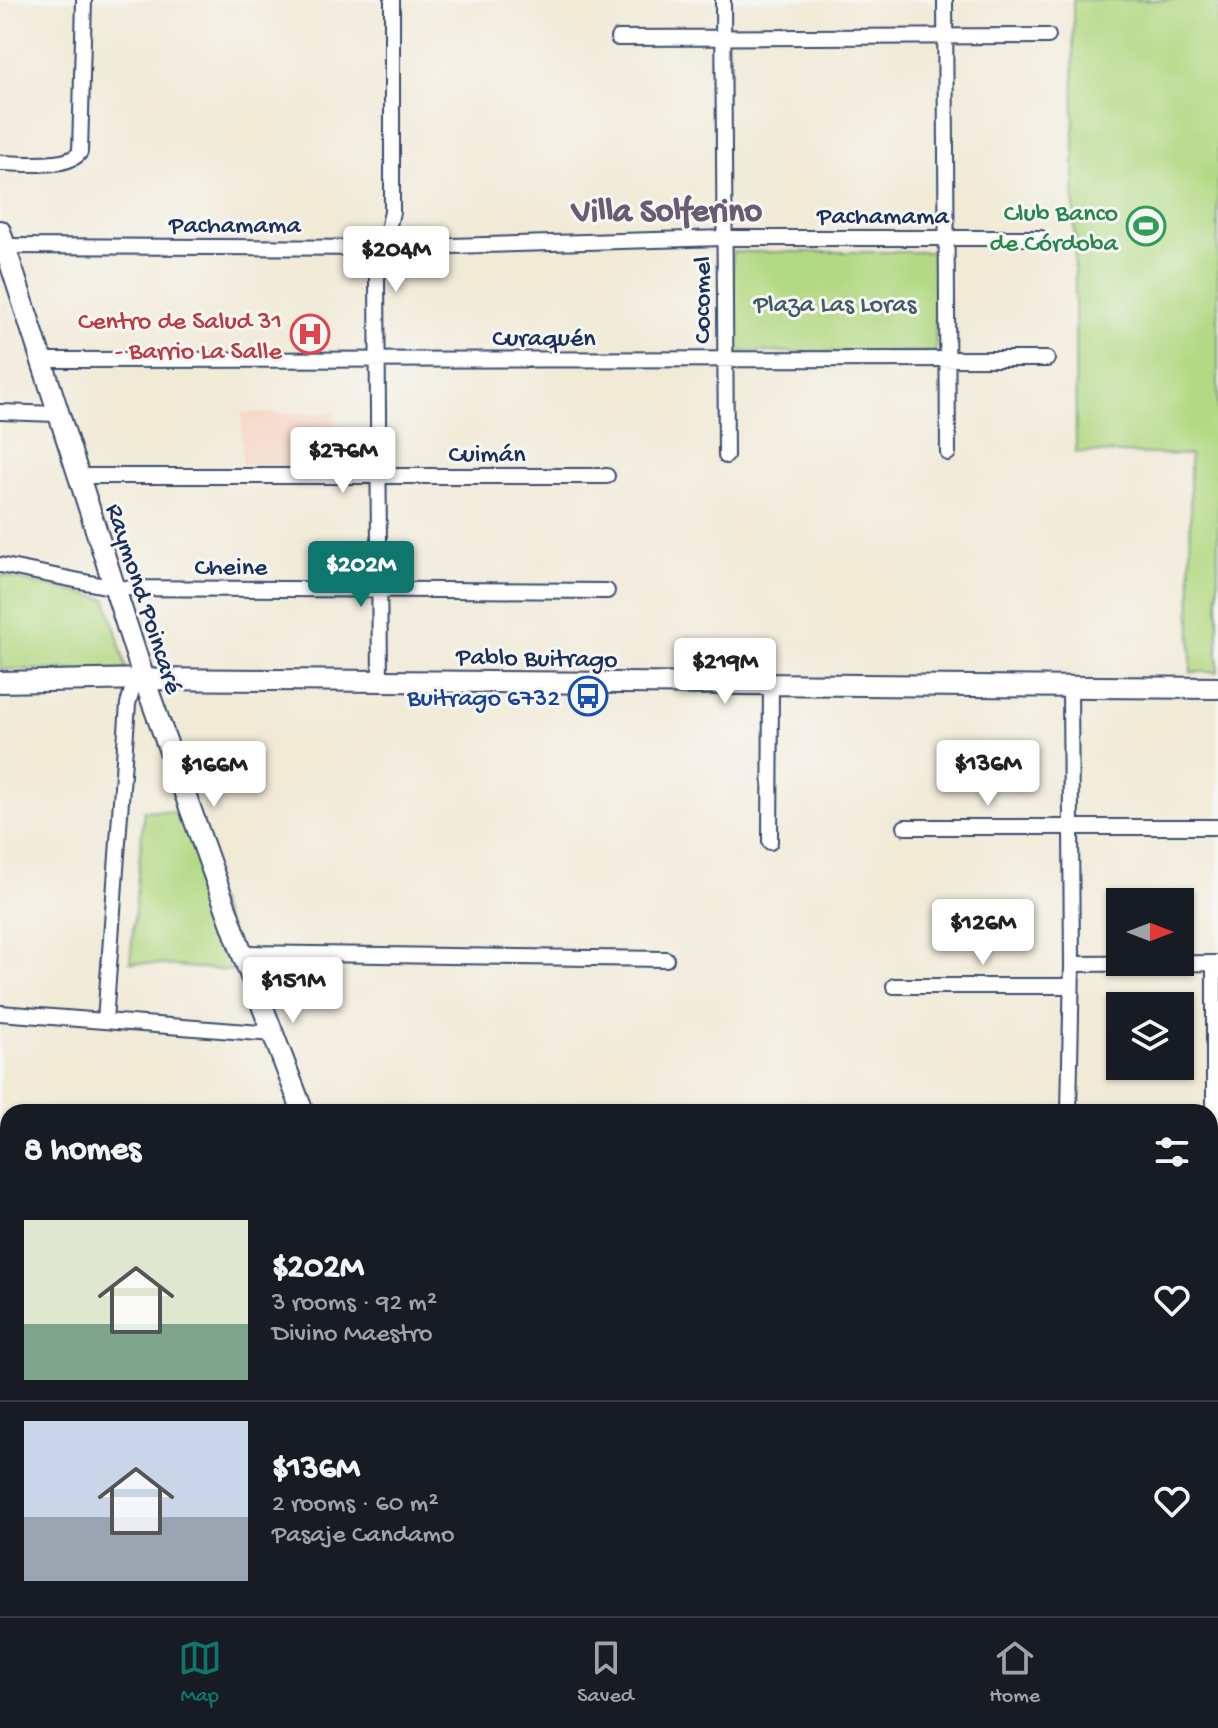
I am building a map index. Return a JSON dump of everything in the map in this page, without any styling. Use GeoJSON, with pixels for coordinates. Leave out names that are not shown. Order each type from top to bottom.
{"type":"FeatureCollection","features":[{"type":"Feature","properties":{"kind":"main road","name":"Raymond Poincaré"},"geometry":{"type":"LineString","coordinates":[[2,239],[115,588],[140,679],[300,1104]]}},
{"type":"Feature","properties":{"kind":"main road","name":"Pablo Buitrago"},"geometry":{"type":"LineString","coordinates":[[0,682],[140,679],[1218,688]]}},
{"type":"Feature","properties":{"kind":"street"},"geometry":{"type":"LineString","coordinates":[[0,163],[67,162],[80,152],[84,0]]}},
{"type":"Feature","properties":{"kind":"street"},"geometry":{"type":"LineString","coordinates":[[380,681],[377,278],[392,212],[392,0]]}},
{"type":"Feature","properties":{"kind":"street","name":"Cocomel"},"geometry":{"type":"LineString","coordinates":[[723,0],[726,456]]}},
{"type":"Feature","properties":{"kind":"street"},"geometry":{"type":"LineString","coordinates":[[945,0],[948,453]]}},
{"type":"Feature","properties":{"kind":"street"},"geometry":{"type":"LineString","coordinates":[[618,38],[1048,36]]}},
{"type":"Feature","properties":{"kind":"street","name":"Pachamama"},"geometry":{"type":"LineString","coordinates":[[2,239],[384,248],[724,238],[1041,238]]}},
{"type":"Feature","properties":{"kind":"street","name":"Curaquén"},"geometry":{"type":"LineString","coordinates":[[41,360],[1047,359]]}},
{"type":"Feature","properties":{"kind":"street"},"geometry":{"type":"LineString","coordinates":[[0,412],[57,414]]}},
{"type":"Feature","properties":{"kind":"street","name":"Cuimán"},"geometry":{"type":"LineString","coordinates":[[79,476],[607,476]]}},
{"type":"Feature","properties":{"kind":"street","name":"Cheine"},"geometry":{"type":"LineString","coordinates":[[0,565],[115,588],[607,591]]}},
{"type":"Feature","properties":{"kind":"street"},"geometry":{"type":"LineString","coordinates":[[105,1021],[128,704],[140,679]]}},
{"type":"Feature","properties":{"kind":"street"},"geometry":{"type":"LineString","coordinates":[[770,842],[771,685]]}},
{"type":"Feature","properties":{"kind":"street"},"geometry":{"type":"LineString","coordinates":[[1069,1104],[1072,964],[1070,689]]}},
{"type":"Feature","properties":{"kind":"street"},"geometry":{"type":"LineString","coordinates":[[905,827],[1218,827]]}},
{"type":"Feature","properties":{"kind":"street"},"geometry":{"type":"LineString","coordinates":[[242,953],[666,959]]}},
{"type":"Feature","properties":{"kind":"street"},"geometry":{"type":"LineString","coordinates":[[1072,964],[1216,963],[1215,1104]]}},
{"type":"Feature","properties":{"kind":"street"},"geometry":{"type":"LineString","coordinates":[[894,986],[1071,986]]}},
{"type":"Feature","properties":{"kind":"street"},"geometry":{"type":"LineString","coordinates":[[0,1013],[273,1034]]}},
{"type":"Feature","properties":{"kind":"shaded area"},"geometry":{"type":"Polygon","coordinates":[[[242,413],[334,413],[335,465],[242,466],[242,413]]]}},
{"type":"Feature","properties":{"kind":"green space","name":"Club Banco de Córdoba"},"geometry":{"type":"Polygon","coordinates":[[[1073,0],[1218,0],[1218,672],[1191,672],[1190,455],[1076,452],[1073,0]]]}},
{"type":"Feature","properties":{"kind":"green space","name":"Plaza Las Loras"},"geometry":{"type":"Polygon","coordinates":[[[732,252],[935,252],[936,352],[736,352],[732,252]]]}},
{"type":"Feature","properties":{"kind":"green space"},"geometry":{"type":"Polygon","coordinates":[[[0,575],[107,599],[127,671],[0,669],[0,575]]]}},
{"type":"Feature","properties":{"kind":"green space"},"geometry":{"type":"Polygon","coordinates":[[[144,810],[184,813],[244,972],[130,962],[144,810]]]}},
{"type":"Feature","properties":{"kind":"place","name":"Club Banco de Córdoba"},"geometry":{"type":"Point","coordinates":[1146,226]}},
{"type":"Feature","properties":{"kind":"place","name":"Centro de Salud 31 - Barrio La Salle"},"geometry":{"type":"Point","coordinates":[310,334]}},
{"type":"Feature","properties":{"kind":"place","name":"Buitrago 6732"},"geometry":{"type":"Point","coordinates":[588,696]}},
{"type":"Feature","properties":{"kind":"district","name":"Villa Solferino"},"geometry":{"type":"Point","coordinates":[667,208]}}]}
